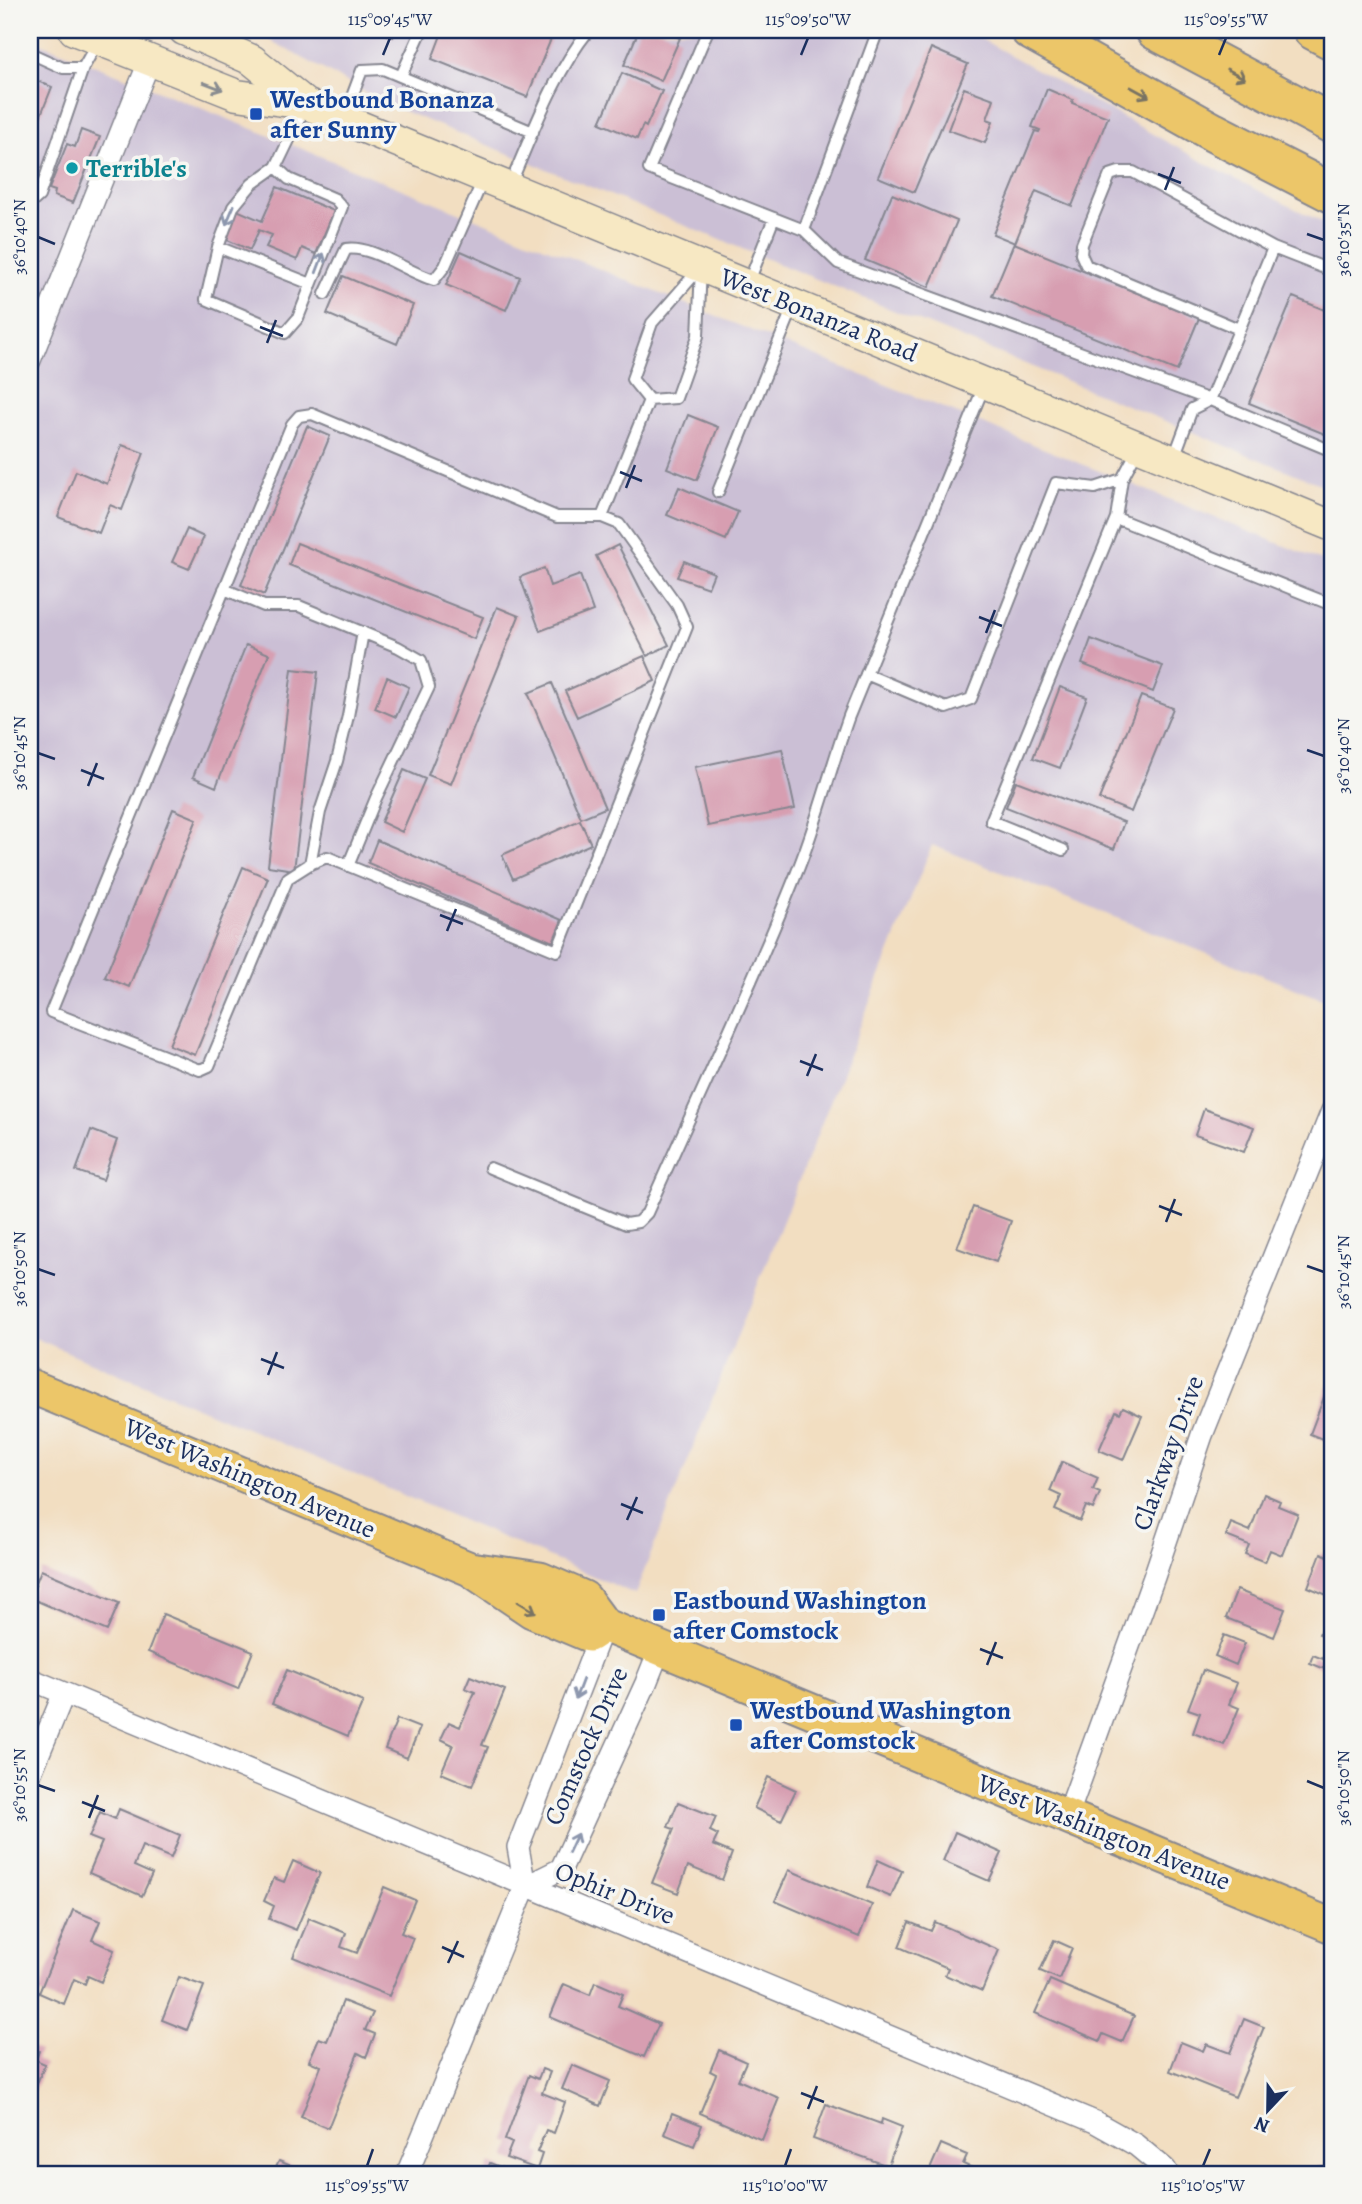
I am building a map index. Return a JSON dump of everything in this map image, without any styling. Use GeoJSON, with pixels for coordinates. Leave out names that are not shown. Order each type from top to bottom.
{"type":"FeatureCollection","features":[{"type":"Feature","properties":{"kind":"highway"},"geometry":{"type":"LineString","coordinates":[[1032,30],[1213,132],[1332,193]]}},
{"type":"Feature","properties":{"kind":"highway"},"geometry":{"type":"LineString","coordinates":[[1155,30],[1332,124]]}},
{"type":"Feature","properties":{"kind":"highway"},"geometry":{"type":"LineString","coordinates":[[1313,30],[1332,40]]}},
{"type":"Feature","properties":{"kind":"main road","name":"West Bonanza Road"},"geometry":{"type":"LineString","coordinates":[[199,33],[252,61],[306,104],[1332,526]]}},
{"type":"Feature","properties":{"kind":"main road","name":"West Bonanza Road"},"geometry":{"type":"LineString","coordinates":[[86,35],[237,95],[306,104]]}},
{"type":"Feature","properties":{"kind":"main road","name":"West Washington Avenue"},"geometry":{"type":"LineString","coordinates":[[30,1386],[470,1569],[540,1579],[584,1598],[604,1625],[1332,1926]]}},
{"type":"Feature","properties":{"kind":"street"},"geometry":{"type":"LineString","coordinates":[[30,360],[149,62]]}},
{"type":"Feature","properties":{"kind":"street","name":"Clarkway Drive"},"geometry":{"type":"LineString","coordinates":[[1067,1817],[1202,1435],[1332,1111]]}},
{"type":"Feature","properties":{"kind":"street","name":"Comstock Drive"},"geometry":{"type":"LineString","coordinates":[[604,1625],[518,1847],[525,1887],[561,1870],[660,1648]]}},
{"type":"Feature","properties":{"kind":"street","name":"Ophir Drive"},"geometry":{"type":"LineString","coordinates":[[30,1679],[1095,2122],[1136,2145],[1168,2174]]}},
{"type":"Feature","properties":{"kind":"street"},"geometry":{"type":"LineString","coordinates":[[30,1775],[64,1693]]}},
{"type":"Feature","properties":{"kind":"street"},"geometry":{"type":"LineString","coordinates":[[407,2174],[525,1887]]}},
{"type":"Feature","properties":{"kind":"lane"},"geometry":{"type":"LineString","coordinates":[[401,76],[422,30]]}},
{"type":"Feature","properties":{"kind":"lane"},"geometry":{"type":"LineString","coordinates":[[325,294],[346,249],[360,247],[417,275],[434,279],[533,132],[551,91],[589,30]]}},
{"type":"Feature","properties":{"kind":"lane"},"geometry":{"type":"LineString","coordinates":[[708,30],[649,169],[804,230],[838,263],[1210,400],[1332,451]]}},
{"type":"Feature","properties":{"kind":"lane"},"geometry":{"type":"LineString","coordinates":[[804,230],[878,30]]}},
{"type":"Feature","properties":{"kind":"lane"},"geometry":{"type":"LineString","coordinates":[[30,204],[38,196],[83,68],[86,35]]}},
{"type":"Feature","properties":{"kind":"lane"},"geometry":{"type":"LineString","coordinates":[[30,53],[63,68],[83,68]]}},
{"type":"Feature","properties":{"kind":"lane"},"geometry":{"type":"LineString","coordinates":[[343,120],[362,70],[383,69],[533,132]]}},
{"type":"Feature","properties":{"kind":"lane"},"geometry":{"type":"LineString","coordinates":[[276,167],[289,178],[335,199],[342,207],[298,318],[285,332],[206,299],[218,247],[233,207],[252,184],[276,167],[306,104]]}},
{"type":"Feature","properties":{"kind":"lane"},"geometry":{"type":"LineString","coordinates":[[1239,329],[1086,265],[1081,254],[1082,244],[1110,175],[1133,172],[1272,248],[1332,271]]}},
{"type":"Feature","properties":{"kind":"lane"},"geometry":{"type":"LineString","coordinates":[[747,286],[774,218]]}},
{"type":"Feature","properties":{"kind":"lane"},"geometry":{"type":"LineString","coordinates":[[218,247],[312,284]]}},
{"type":"Feature","properties":{"kind":"lane"},"geometry":{"type":"LineString","coordinates":[[1173,460],[1192,409],[1210,400],[1272,248]]}},
{"type":"Feature","properties":{"kind":"lane"},"geometry":{"type":"LineString","coordinates":[[649,400],[676,398],[684,378],[698,336],[701,267]]}},
{"type":"Feature","properties":{"kind":"lane"},"geometry":{"type":"LineString","coordinates":[[649,400],[632,379],[652,323],[701,267]]}},
{"type":"Feature","properties":{"kind":"lane"},"geometry":{"type":"LineString","coordinates":[[718,492],[794,305]]}},
{"type":"Feature","properties":{"kind":"lane"},"geometry":{"type":"LineString","coordinates":[[490,1168],[626,1224],[638,1222],[647,1213],[795,878],[822,804],[831,765],[866,674],[985,384]]}},
{"type":"Feature","properties":{"kind":"lane"},"geometry":{"type":"LineString","coordinates":[[602,516],[649,400]]}},
{"type":"Feature","properties":{"kind":"lane"},"geometry":{"type":"LineString","coordinates":[[312,414],[557,517],[602,516],[619,524],[677,605],[687,627],[557,951],[327,857],[288,878],[209,1066],[200,1069],[51,1012],[224,589],[292,424],[299,416],[312,414]]}},
{"type":"Feature","properties":{"kind":"lane"},"geometry":{"type":"LineString","coordinates":[[1063,850],[991,821],[1116,518],[1122,479],[1140,447]]}},
{"type":"Feature","properties":{"kind":"lane"},"geometry":{"type":"LineString","coordinates":[[866,674],[946,708],[971,699],[1056,483],[1095,488],[1122,479]]}},
{"type":"Feature","properties":{"kind":"lane"},"geometry":{"type":"LineString","coordinates":[[1116,518],[1332,605]]}},
{"type":"Feature","properties":{"kind":"lane"},"geometry":{"type":"LineString","coordinates":[[224,589],[264,607],[299,606],[363,632],[421,660],[429,687],[376,798],[348,866]]}},
{"type":"Feature","properties":{"kind":"lane"},"geometry":{"type":"LineString","coordinates":[[310,864],[320,812],[348,716],[363,632]]}},
{"type":"Feature","properties":{"kind":"shaded area"},"geometry":{"type":"Polygon","coordinates":[[[251,30],[965,30],[1225,174],[1332,227],[1332,489],[389,105],[251,30]]]}},
{"type":"Feature","properties":{"kind":"shaded area"},"geometry":{"type":"Polygon","coordinates":[[[30,39],[1332,565],[1332,1003],[932,845],[635,1594],[30,1336],[30,39]]]}},
{"type":"Feature","properties":{"kind":"building"},"geometry":{"type":"Polygon","coordinates":[[[374,30],[396,30],[393,37],[374,30]]]}},
{"type":"Feature","properties":{"kind":"building"},"geometry":{"type":"Polygon","coordinates":[[[443,30],[544,30],[542,36],[551,39],[527,97],[432,59],[443,30]]]}},
{"type":"Feature","properties":{"kind":"building"},"geometry":{"type":"Polygon","coordinates":[[[639,30],[661,30],[680,38],[661,81],[624,65],[639,30]]]}},
{"type":"Feature","properties":{"kind":"building"},"geometry":{"type":"Polygon","coordinates":[[[931,48],[968,64],[914,192],[878,177],[931,48]]]}},
{"type":"Feature","properties":{"kind":"building"},"geometry":{"type":"Polygon","coordinates":[[[622,73],[662,91],[646,127],[643,125],[637,139],[600,123],[622,73]]]}},
{"type":"Feature","properties":{"kind":"building"},"geometry":{"type":"Polygon","coordinates":[[[30,78],[52,87],[40,117],[30,113],[30,78]]]}},
{"type":"Feature","properties":{"kind":"building"},"geometry":{"type":"Polygon","coordinates":[[[964,88],[994,99],[987,119],[993,121],[985,143],[948,130],[964,88]]]}},
{"type":"Feature","properties":{"kind":"building"},"geometry":{"type":"Polygon","coordinates":[[[1047,89],[1073,100],[1072,103],[1108,117],[1072,206],[1036,191],[1015,243],[993,234],[1035,131],[1040,130],[1032,127],[1047,89]]]}},
{"type":"Feature","properties":{"kind":"building","name":"Terrible's"},"geometry":{"type":"Polygon","coordinates":[[[81,130],[100,137],[73,203],[54,196],[55,191],[49,189],[67,144],[75,147],[81,130]]]}},
{"type":"Feature","properties":{"kind":"building"},"geometry":{"type":"Polygon","coordinates":[[[277,187],[334,211],[316,254],[302,248],[297,260],[266,247],[272,235],[259,230],[250,250],[225,239],[237,210],[262,221],[277,187]]]}},
{"type":"Feature","properties":{"kind":"building"},"geometry":{"type":"Polygon","coordinates":[[[892,194],[957,221],[929,287],[865,260],[892,194]]]}},
{"type":"Feature","properties":{"kind":"building"},"geometry":{"type":"Polygon","coordinates":[[[1014,243],[1199,318],[1177,371],[992,296],[1014,243]]]}},
{"type":"Feature","properties":{"kind":"building"},"geometry":{"type":"Polygon","coordinates":[[[461,251],[520,277],[506,310],[446,285],[461,251]]]}},
{"type":"Feature","properties":{"kind":"building"},"geometry":{"type":"Polygon","coordinates":[[[343,276],[413,305],[397,344],[327,314],[343,276]]]}},
{"type":"Feature","properties":{"kind":"building"},"geometry":{"type":"Polygon","coordinates":[[[1293,297],[1332,313],[1332,437],[1249,403],[1293,297]]]}},
{"type":"Feature","properties":{"kind":"building"},"geometry":{"type":"Polygon","coordinates":[[[688,415],[718,427],[697,480],[667,468],[688,415]]]}},
{"type":"Feature","properties":{"kind":"building"},"geometry":{"type":"Polygon","coordinates":[[[307,426],[330,436],[264,595],[241,585],[307,426]]]}},
{"type":"Feature","properties":{"kind":"building"},"geometry":{"type":"Polygon","coordinates":[[[122,445],[144,453],[122,510],[110,505],[99,533],[58,517],[76,471],[107,484],[122,445]]]}},
{"type":"Feature","properties":{"kind":"building"},"geometry":{"type":"Polygon","coordinates":[[[679,487],[738,512],[726,540],[667,515],[679,487]]]}},
{"type":"Feature","properties":{"kind":"building"},"geometry":{"type":"Polygon","coordinates":[[[187,529],[204,537],[189,569],[172,562],[187,529]]]}},
{"type":"Feature","properties":{"kind":"building"},"geometry":{"type":"Polygon","coordinates":[[[297,543],[483,617],[474,639],[289,565],[297,543]]]}},
{"type":"Feature","properties":{"kind":"building"},"geometry":{"type":"Polygon","coordinates":[[[618,545],[669,645],[647,656],[596,556],[618,545]]]}},
{"type":"Feature","properties":{"kind":"building"},"geometry":{"type":"Polygon","coordinates":[[[684,561],[714,573],[708,588],[677,577],[684,561]]]}},
{"type":"Feature","properties":{"kind":"building"},"geometry":{"type":"Polygon","coordinates":[[[544,568],[550,586],[580,575],[593,611],[540,631],[520,577],[544,568]]]}},
{"type":"Feature","properties":{"kind":"building"},"geometry":{"type":"Polygon","coordinates":[[[497,607],[519,616],[451,784],[428,775],[497,607]]]}},
{"type":"Feature","properties":{"kind":"building"},"geometry":{"type":"Polygon","coordinates":[[[1091,639],[1163,666],[1153,692],[1082,664],[1091,639]]]}},
{"type":"Feature","properties":{"kind":"building"},"geometry":{"type":"Polygon","coordinates":[[[246,645],[269,654],[216,787],[193,777],[246,645]]]}},
{"type":"Feature","properties":{"kind":"building"},"geometry":{"type":"Polygon","coordinates":[[[644,656],[655,681],[577,717],[565,691],[644,656]]]}},
{"type":"Feature","properties":{"kind":"building"},"geometry":{"type":"Polygon","coordinates":[[[292,669],[318,672],[294,870],[268,866],[292,669]]]}},
{"type":"Feature","properties":{"kind":"building"},"geometry":{"type":"Polygon","coordinates":[[[387,677],[409,687],[396,717],[375,708],[387,677]]]}},
{"type":"Feature","properties":{"kind":"building"},"geometry":{"type":"Polygon","coordinates":[[[552,683],[605,808],[581,818],[528,693],[552,683]]]}},
{"type":"Feature","properties":{"kind":"building"},"geometry":{"type":"Polygon","coordinates":[[[1060,687],[1087,697],[1060,768],[1033,758],[1060,687]]]}},
{"type":"Feature","properties":{"kind":"building"},"geometry":{"type":"Polygon","coordinates":[[[1141,696],[1173,708],[1131,812],[1099,799],[1141,696]]]}},
{"type":"Feature","properties":{"kind":"building"},"geometry":{"type":"Polygon","coordinates":[[[782,749],[795,809],[708,826],[695,767],[782,749]]]}},
{"type":"Feature","properties":{"kind":"building"},"geometry":{"type":"Polygon","coordinates":[[[404,770],[425,779],[402,832],[381,822],[404,770]]]}},
{"type":"Feature","properties":{"kind":"building"},"geometry":{"type":"Polygon","coordinates":[[[1016,781],[1124,822],[1114,849],[1006,807],[1016,781]]]}},
{"type":"Feature","properties":{"kind":"building"},"geometry":{"type":"Polygon","coordinates":[[[173,809],[197,819],[129,987],[105,977],[173,809]]]}},
{"type":"Feature","properties":{"kind":"building"},"geometry":{"type":"Polygon","coordinates":[[[580,820],[591,844],[513,879],[502,855],[580,820]]]}},
{"type":"Feature","properties":{"kind":"building"},"geometry":{"type":"Polygon","coordinates":[[[377,840],[562,920],[553,942],[368,863],[377,840]]]}},
{"type":"Feature","properties":{"kind":"building"},"geometry":{"type":"Polygon","coordinates":[[[243,867],[268,878],[195,1055],[169,1045],[243,867]]]}},
{"type":"Feature","properties":{"kind":"building"},"geometry":{"type":"Polygon","coordinates":[[[1204,1109],[1254,1127],[1244,1152],[1195,1135],[1204,1109]]]}},
{"type":"Feature","properties":{"kind":"building"},"geometry":{"type":"Polygon","coordinates":[[[91,1130],[117,1140],[103,1180],[76,1171],[91,1130]]]}},
{"type":"Feature","properties":{"kind":"building"},"geometry":{"type":"Polygon","coordinates":[[[973,1207],[1011,1221],[996,1262],[957,1248],[973,1207]]]}},
{"type":"Feature","properties":{"kind":"building"},"geometry":{"type":"Polygon","coordinates":[[[1332,1376],[1332,1443],[1310,1434],[1332,1376]]]}},
{"type":"Feature","properties":{"kind":"building"},"geometry":{"type":"Polygon","coordinates":[[[1123,1407],[1142,1416],[1123,1460],[1099,1450],[1116,1411],[1120,1413],[1123,1407]]]}},
{"type":"Feature","properties":{"kind":"building"},"geometry":{"type":"Polygon","coordinates":[[[1062,1462],[1098,1478],[1093,1490],[1100,1493],[1093,1509],[1086,1506],[1080,1521],[1055,1510],[1061,1496],[1050,1491],[1062,1462]]]}},
{"type":"Feature","properties":{"kind":"building"},"geometry":{"type":"Polygon","coordinates":[[[1264,1494],[1280,1501],[1278,1506],[1298,1514],[1282,1555],[1270,1550],[1265,1562],[1245,1554],[1249,1545],[1226,1536],[1231,1523],[1250,1531],[1264,1494]]]}},
{"type":"Feature","properties":{"kind":"building"},"geometry":{"type":"Polygon","coordinates":[[[1321,1553],[1332,1558],[1332,1586],[1329,1596],[1308,1587],[1321,1553]]]}},
{"type":"Feature","properties":{"kind":"building"},"geometry":{"type":"Polygon","coordinates":[[[41,1570],[119,1603],[107,1631],[30,1598],[41,1570]]]}},
{"type":"Feature","properties":{"kind":"building"},"geometry":{"type":"Polygon","coordinates":[[[1237,1590],[1285,1609],[1274,1637],[1226,1618],[1237,1590]]]}},
{"type":"Feature","properties":{"kind":"building"},"geometry":{"type":"Polygon","coordinates":[[[163,1614],[253,1651],[238,1689],[148,1652],[163,1614]]]}},
{"type":"Feature","properties":{"kind":"building"},"geometry":{"type":"Polygon","coordinates":[[[1323,1625],[1332,1628],[1332,1672],[1310,1663],[1313,1655],[1323,1659],[1331,1639],[1319,1634],[1323,1625]]]}},
{"type":"Feature","properties":{"kind":"building"},"geometry":{"type":"Polygon","coordinates":[[[1224,1635],[1245,1643],[1236,1665],[1215,1656],[1224,1635]]]}},
{"type":"Feature","properties":{"kind":"building"},"geometry":{"type":"Polygon","coordinates":[[[287,1670],[363,1702],[348,1736],[272,1704],[287,1670]]]}},
{"type":"Feature","properties":{"kind":"building"},"geometry":{"type":"Polygon","coordinates":[[[1203,1670],[1237,1683],[1229,1704],[1239,1708],[1224,1745],[1193,1733],[1200,1713],[1188,1709],[1203,1670]]]}},
{"type":"Feature","properties":{"kind":"building"},"geometry":{"type":"Polygon","coordinates":[[[470,1676],[505,1690],[482,1745],[488,1747],[472,1786],[441,1773],[453,1745],[441,1739],[449,1722],[460,1727],[475,1692],[465,1688],[470,1676]]]}},
{"type":"Feature","properties":{"kind":"building"},"geometry":{"type":"Polygon","coordinates":[[[397,1719],[420,1728],[407,1758],[385,1749],[397,1719]]]}},
{"type":"Feature","properties":{"kind":"building"},"geometry":{"type":"Polygon","coordinates":[[[768,1777],[796,1790],[781,1821],[754,1808],[768,1777]]]}},
{"type":"Feature","properties":{"kind":"building"},"geometry":{"type":"Polygon","coordinates":[[[678,1802],[716,1817],[710,1831],[718,1835],[713,1845],[732,1853],[722,1880],[688,1866],[678,1893],[652,1883],[674,1829],[668,1827],[678,1802]]]}},
{"type":"Feature","properties":{"kind":"building"},"geometry":{"type":"Polygon","coordinates":[[[119,1809],[180,1835],[171,1858],[142,1846],[134,1866],[152,1874],[142,1896],[89,1873],[102,1842],[89,1837],[100,1812],[115,1819],[119,1809]]]}},
{"type":"Feature","properties":{"kind":"building"},"geometry":{"type":"Polygon","coordinates":[[[955,1832],[1002,1853],[989,1881],[943,1861],[955,1832]]]}},
{"type":"Feature","properties":{"kind":"building"},"geometry":{"type":"Polygon","coordinates":[[[878,1860],[902,1871],[891,1897],[867,1887],[878,1860]]]}},
{"type":"Feature","properties":{"kind":"building"},"geometry":{"type":"Polygon","coordinates":[[[293,1861],[320,1873],[296,1930],[269,1919],[274,1906],[264,1901],[274,1878],[284,1882],[293,1861]]]}},
{"type":"Feature","properties":{"kind":"building"},"geometry":{"type":"Polygon","coordinates":[[[789,1870],[872,1905],[859,1937],[775,1901],[789,1870]]]}},
{"type":"Feature","properties":{"kind":"building"},"geometry":{"type":"Polygon","coordinates":[[[384,1887],[415,1900],[401,1933],[413,1938],[389,1996],[293,1957],[309,1918],[346,1933],[341,1947],[357,1953],[384,1887]]]}},
{"type":"Feature","properties":{"kind":"building"},"geometry":{"type":"Polygon","coordinates":[[[73,1910],[100,1921],[92,1940],[114,1950],[101,1982],[88,1976],[85,1984],[74,1979],[64,2004],[39,1993],[73,1910]]]}},
{"type":"Feature","properties":{"kind":"building"},"geometry":{"type":"Polygon","coordinates":[[[909,1922],[931,1931],[935,1922],[999,1950],[982,1991],[945,1975],[948,1968],[899,1947],[909,1922]]]}},
{"type":"Feature","properties":{"kind":"building"},"geometry":{"type":"Polygon","coordinates":[[[1054,1940],[1072,1948],[1059,1979],[1040,1971],[1054,1940]]]}},
{"type":"Feature","properties":{"kind":"building"},"geometry":{"type":"Polygon","coordinates":[[[179,1977],[204,1986],[187,2030],[162,2020],[179,1977]]]}},
{"type":"Feature","properties":{"kind":"building"},"geometry":{"type":"Polygon","coordinates":[[[1050,1980],[1134,2016],[1122,2042],[1103,2034],[1100,2041],[1035,2013],[1050,1980]]]}},
{"type":"Feature","properties":{"kind":"building"},"geometry":{"type":"Polygon","coordinates":[[[595,1982],[623,1994],[618,2006],[659,2024],[644,2057],[550,2017],[564,1984],[590,1995],[595,1982]]]}},
{"type":"Feature","properties":{"kind":"building"},"geometry":{"type":"Polygon","coordinates":[[[343,2001],[373,2013],[365,2030],[375,2034],[366,2057],[358,2053],[328,2128],[301,2117],[321,2066],[309,2061],[319,2038],[327,2041],[343,2001]]]}},
{"type":"Feature","properties":{"kind":"building"},"geometry":{"type":"Polygon","coordinates":[[[1244,2019],[1264,2027],[1235,2097],[1170,2071],[1181,2042],[1203,2051],[1206,2044],[1230,2053],[1244,2019]]]}},
{"type":"Feature","properties":{"kind":"building"},"geometry":{"type":"Polygon","coordinates":[[[30,2047],[39,2051],[36,2060],[45,2064],[30,2100],[30,2047]]]}},
{"type":"Feature","properties":{"kind":"building"},"geometry":{"type":"Polygon","coordinates":[[[719,2050],[746,2062],[738,2080],[779,2098],[762,2140],[700,2113],[716,2074],[710,2071],[719,2050]]]}},
{"type":"Feature","properties":{"kind":"building"},"geometry":{"type":"Polygon","coordinates":[[[572,2065],[610,2081],[600,2106],[562,2089],[572,2065]]]}},
{"type":"Feature","properties":{"kind":"building"},"geometry":{"type":"Polygon","coordinates":[[[542,2069],[550,2072],[542,2093],[565,2102],[554,2133],[546,2130],[537,2152],[542,2154],[537,2169],[506,2158],[512,2143],[505,2140],[529,2075],[538,2079],[542,2069]]]}},
{"type":"Feature","properties":{"kind":"building"},"geometry":{"type":"Polygon","coordinates":[[[826,2104],[881,2124],[882,2119],[902,2127],[888,2166],[813,2139],[826,2104]]]}},
{"type":"Feature","properties":{"kind":"building"},"geometry":{"type":"Polygon","coordinates":[[[672,2113],[702,2125],[694,2146],[664,2134],[672,2113]]]}},
{"type":"Feature","properties":{"kind":"building"},"geometry":{"type":"Polygon","coordinates":[[[941,2144],[967,2155],[963,2164],[986,2174],[928,2174],[941,2144]]]}},
{"type":"Feature","properties":{"kind":"building"},"geometry":{"type":"Polygon","coordinates":[[[279,2161],[311,2174],[273,2174],[279,2161]]]}},
{"type":"Feature","properties":{"kind":"building"},"geometry":{"type":"Polygon","coordinates":[[[490,2163],[505,2169],[503,2174],[486,2174],[490,2163]]]}},
{"type":"Feature","properties":{"kind":"building"},"geometry":{"type":"Polygon","coordinates":[[[1332,2165],[1332,2174],[1289,2174],[1289,2171],[1332,2165]]]}},
{"type":"Feature","properties":{"kind":"place","name":"Westbound Bonanza after Sunny"},"geometry":{"type":"Point","coordinates":[256,114]}},
{"type":"Feature","properties":{"kind":"place","name":"Terrible's"},"geometry":{"type":"Point","coordinates":[72,168]}},
{"type":"Feature","properties":{"kind":"place","name":"Eastbound Washington after Comstock"},"geometry":{"type":"Point","coordinates":[659,1615]}},
{"type":"Feature","properties":{"kind":"place","name":"Westbound Washington after Comstock"},"geometry":{"type":"Point","coordinates":[736,1725]}}]}
